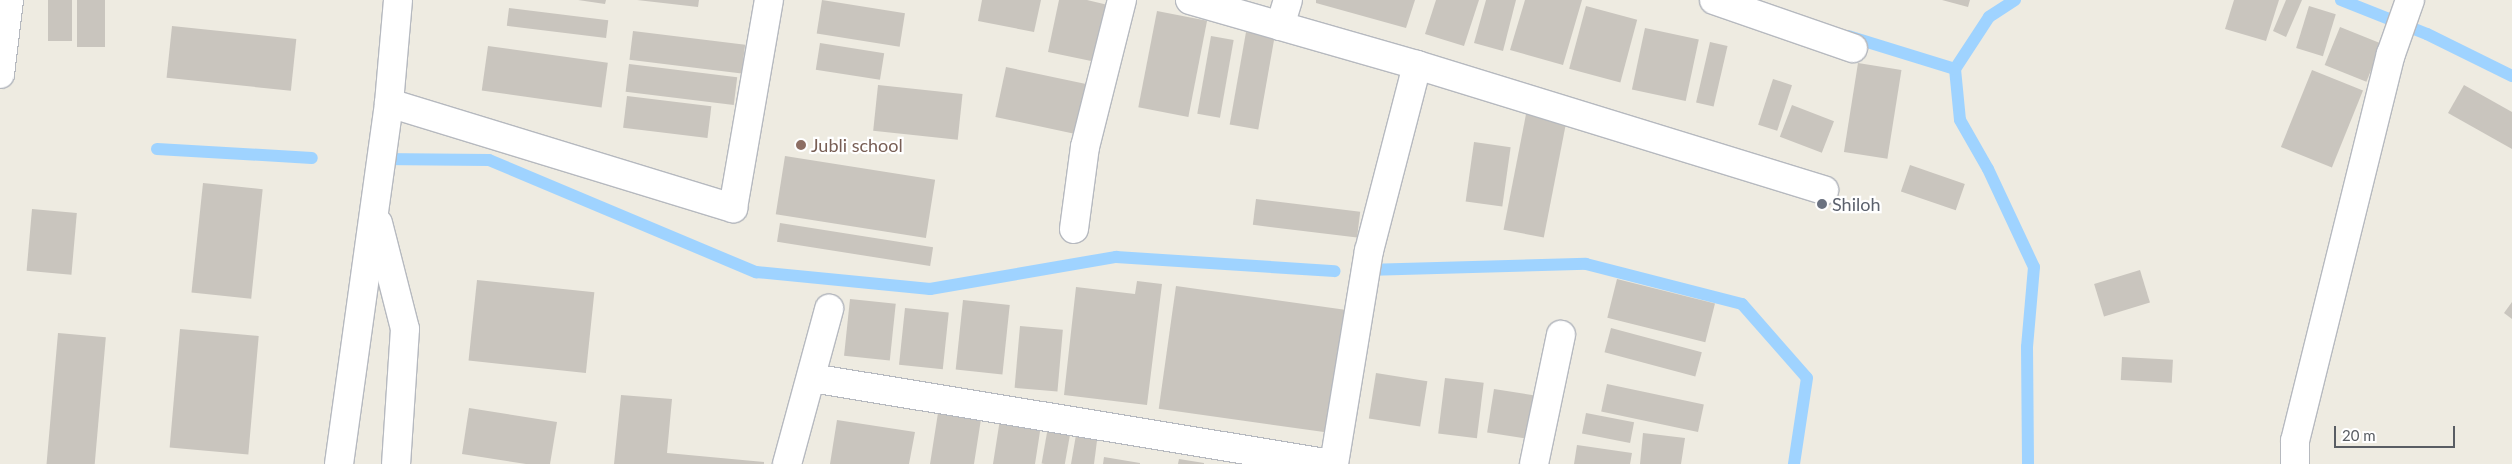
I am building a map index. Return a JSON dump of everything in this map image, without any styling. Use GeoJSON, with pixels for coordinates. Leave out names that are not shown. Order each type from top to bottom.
{"type":"FeatureCollection","features":[{"type":"Feature","properties":{"kind":"street"},"geometry":{"type":"LineString","coordinates":[[0,74],[8,0]]}},
{"type":"Feature","properties":{"kind":"street"},"geometry":{"type":"LineString","coordinates":[[339,464],[390,103],[398,0]]}},
{"type":"Feature","properties":{"kind":"street"},"geometry":{"type":"LineString","coordinates":[[390,103],[733,208],[769,0]]}},
{"type":"Feature","properties":{"kind":"street"},"geometry":{"type":"LineString","coordinates":[[1074,229],[1085,147],[1122,0]]}},
{"type":"Feature","properties":{"kind":"street"},"geometry":{"type":"LineString","coordinates":[[1190,0],[1417,65],[1824,190]]}},
{"type":"Feature","properties":{"kind":"street"},"geometry":{"type":"LineString","coordinates":[[1280,26],[1288,0]]}},
{"type":"Feature","properties":{"kind":"street"},"geometry":{"type":"LineString","coordinates":[[1714,0],[1854,48]]}},
{"type":"Feature","properties":{"kind":"street"},"geometry":{"type":"LineString","coordinates":[[2295,464],[2295,441],[2391,54],[2410,0]]}},
{"type":"Feature","properties":{"kind":"street"},"geometry":{"type":"LineString","coordinates":[[812,378],[1332,464],[1369,251],[1417,65]]}},
{"type":"Feature","properties":{"kind":"street"},"geometry":{"type":"LineString","coordinates":[[374,209],[404,329],[396,464]]}},
{"type":"Feature","properties":{"kind":"street"},"geometry":{"type":"LineString","coordinates":[[787,464],[812,378],[829,309]]}},
{"type":"Feature","properties":{"kind":"street"},"geometry":{"type":"LineString","coordinates":[[1534,464],[1561,335]]}},
{"type":"Feature","properties":{"kind":"building"},"geometry":{"type":"Polygon","coordinates":[[[48,0],[72,0],[72,41],[48,41],[48,0]]]}},
{"type":"Feature","properties":{"kind":"building"},"geometry":{"type":"Polygon","coordinates":[[[77,0],[105,0],[105,47],[77,47],[77,0]]]}},
{"type":"Feature","properties":{"kind":"building"},"geometry":{"type":"Polygon","coordinates":[[[578,0],[606,0],[605,4],[578,0]]]}},
{"type":"Feature","properties":{"kind":"building"},"geometry":{"type":"Polygon","coordinates":[[[637,0],[699,0],[698,7],[637,0]]]}},
{"type":"Feature","properties":{"kind":"building"},"geometry":{"type":"Polygon","coordinates":[[[822,0],[905,13],[900,47],[817,34],[822,0]]]}},
{"type":"Feature","properties":{"kind":"building"},"geometry":{"type":"Polygon","coordinates":[[[982,0],[1041,0],[1034,32],[978,21],[982,0]]]}},
{"type":"Feature","properties":{"kind":"building"},"geometry":{"type":"Polygon","coordinates":[[[1059,0],[1087,0],[1108,5],[1096,62],[1048,52],[1059,0]]]}},
{"type":"Feature","properties":{"kind":"building"},"geometry":{"type":"Polygon","coordinates":[[[1316,0],[1415,0],[1406,28],[1316,3],[1316,0]]]}},
{"type":"Feature","properties":{"kind":"building"},"geometry":{"type":"Polygon","coordinates":[[[1436,0],[1479,0],[1464,46],[1425,34],[1436,0]]]}},
{"type":"Feature","properties":{"kind":"building"},"geometry":{"type":"Polygon","coordinates":[[[1486,0],[1516,0],[1503,51],[1474,43],[1486,0]]]}},
{"type":"Feature","properties":{"kind":"building"},"geometry":{"type":"Polygon","coordinates":[[[1525,0],[1582,0],[1563,65],[1510,50],[1525,0]]]}},
{"type":"Feature","properties":{"kind":"building"},"geometry":{"type":"Polygon","coordinates":[[[1942,0],[1970,0],[1968,7],[1942,0]]]}},
{"type":"Feature","properties":{"kind":"building"},"geometry":{"type":"Polygon","coordinates":[[[2234,0],[2279,0],[2266,41],[2225,29],[2234,0]]]}},
{"type":"Feature","properties":{"kind":"building"},"geometry":{"type":"Polygon","coordinates":[[[2286,0],[2302,0],[2286,37],[2273,31],[2286,0]]]}},
{"type":"Feature","properties":{"kind":"building"},"geometry":{"type":"Polygon","coordinates":[[[1586,6],[1637,20],[1620,83],[1569,69],[1586,6]]]}},
{"type":"Feature","properties":{"kind":"building"},"geometry":{"type":"Polygon","coordinates":[[[2309,6],[2336,14],[2323,56],[2296,48],[2309,6]]]}},
{"type":"Feature","properties":{"kind":"building"},"geometry":{"type":"Polygon","coordinates":[[[509,8],[608,20],[606,38],[507,26],[509,8]]]}},
{"type":"Feature","properties":{"kind":"building"},"geometry":{"type":"Polygon","coordinates":[[[1157,11],[1207,21],[1188,117],[1138,107],[1157,11]]]}},
{"type":"Feature","properties":{"kind":"building"},"geometry":{"type":"Polygon","coordinates":[[[172,26],[296,39],[291,91],[167,78],[172,26]]]}},
{"type":"Feature","properties":{"kind":"building"},"geometry":{"type":"Polygon","coordinates":[[[2340,27],[2382,44],[2366,82],[2325,65],[2340,27]]]}},
{"type":"Feature","properties":{"kind":"building"},"geometry":{"type":"Polygon","coordinates":[[[1645,28],[1699,39],[1686,101],[1632,90],[1645,28]]]}},
{"type":"Feature","properties":{"kind":"building"},"geometry":{"type":"Polygon","coordinates":[[[633,31],[745,45],[742,74],[629,60],[633,31]]]}},
{"type":"Feature","properties":{"kind":"building"},"geometry":{"type":"Polygon","coordinates":[[[1246,32],[1275,37],[1258,130],[1230,125],[1246,32]]]}},
{"type":"Feature","properties":{"kind":"building"},"geometry":{"type":"Polygon","coordinates":[[[1211,36],[1234,40],[1220,118],[1197,114],[1211,36]]]}},
{"type":"Feature","properties":{"kind":"building"},"geometry":{"type":"Polygon","coordinates":[[[1710,42],[1728,46],[1714,106],[1696,102],[1710,42]]]}},
{"type":"Feature","properties":{"kind":"building"},"geometry":{"type":"Polygon","coordinates":[[[820,43],[884,53],[880,80],[816,70],[820,43]]]}},
{"type":"Feature","properties":{"kind":"building"},"geometry":{"type":"Polygon","coordinates":[[[488,46],[608,63],[602,107],[482,91],[488,46]]]}},
{"type":"Feature","properties":{"kind":"building"},"geometry":{"type":"Polygon","coordinates":[[[1858,63],[1901,70],[1887,159],[1844,152],[1858,63]]]}},
{"type":"Feature","properties":{"kind":"building"},"geometry":{"type":"Polygon","coordinates":[[[629,64],[737,77],[734,105],[626,92],[629,64]]]}},
{"type":"Feature","properties":{"kind":"building"},"geometry":{"type":"Polygon","coordinates":[[[1006,67],[1087,84],[1077,134],[995,117],[1006,67]]]}},
{"type":"Feature","properties":{"kind":"building"},"geometry":{"type":"Polygon","coordinates":[[[2312,70],[2363,91],[2332,168],[2281,147],[2312,70]]]}},
{"type":"Feature","properties":{"kind":"building"},"geometry":{"type":"Polygon","coordinates":[[[1773,79],[1792,85],[1777,131],[1758,125],[1773,79]]]}},
{"type":"Feature","properties":{"kind":"building"},"geometry":{"type":"Polygon","coordinates":[[[878,85],[963,94],[958,140],[873,131],[878,85]]]}},
{"type":"Feature","properties":{"kind":"building"},"geometry":{"type":"Polygon","coordinates":[[[2464,85],[2512,112],[2512,149],[2448,113],[2464,85]]]}},
{"type":"Feature","properties":{"kind":"building"},"geometry":{"type":"Polygon","coordinates":[[[627,96],[711,106],[707,138],[623,128],[627,96]]]}},
{"type":"Feature","properties":{"kind":"building"},"geometry":{"type":"Polygon","coordinates":[[[1792,105],[1834,121],[1822,153],[1780,137],[1792,105]]]}},
{"type":"Feature","properties":{"kind":"building"},"geometry":{"type":"Polygon","coordinates":[[[1527,109],[1567,117],[1544,238],[1504,230],[1527,109]]]}},
{"type":"Feature","properties":{"kind":"building"},"geometry":{"type":"Polygon","coordinates":[[[1474,142],[1511,147],[1502,207],[1466,201],[1474,142]]]}},
{"type":"Feature","properties":{"kind":"building"},"geometry":{"type":"Polygon","coordinates":[[[785,156],[935,180],[926,238],[776,214],[785,156]]]}},
{"type":"Feature","properties":{"kind":"building"},"geometry":{"type":"Polygon","coordinates":[[[1910,165],[1965,184],[1956,210],[1901,191],[1910,165]]]}},
{"type":"Feature","properties":{"kind":"building"},"geometry":{"type":"Polygon","coordinates":[[[203,183],[263,189],[251,299],[192,292],[203,183]]]}},
{"type":"Feature","properties":{"kind":"building"},"geometry":{"type":"Polygon","coordinates":[[[1256,199],[1360,212],[1357,238],[1253,225],[1256,199]]]}},
{"type":"Feature","properties":{"kind":"building"},"geometry":{"type":"Polygon","coordinates":[[[32,209],[77,213],[71,275],[27,271],[32,209]]]}},
{"type":"Feature","properties":{"kind":"building"},"geometry":{"type":"Polygon","coordinates":[[[780,223],[933,247],[930,266],[777,242],[780,223]]]}},
{"type":"Feature","properties":{"kind":"building"},"geometry":{"type":"Polygon","coordinates":[[[2140,270],[2150,303],[2104,317],[2094,284],[2140,270]]]}},
{"type":"Feature","properties":{"kind":"building"},"geometry":{"type":"Polygon","coordinates":[[[1617,279],[1715,303],[1705,342],[1607,318],[1617,279]]]}},
{"type":"Feature","properties":{"kind":"building"},"geometry":{"type":"Polygon","coordinates":[[[477,280],[594,292],[586,373],[469,361],[477,280]]]}},
{"type":"Feature","properties":{"kind":"building"},"geometry":{"type":"Polygon","coordinates":[[[1137,281],[1162,284],[1147,405],[1064,395],[1076,287],[1135,294],[1137,281]]]}},
{"type":"Feature","properties":{"kind":"building"},"geometry":{"type":"Polygon","coordinates":[[[1176,286],[1348,310],[1331,433],[1159,409],[1176,286]]]}},
{"type":"Feature","properties":{"kind":"building"},"geometry":{"type":"Polygon","coordinates":[[[850,299],[896,304],[890,360],[844,356],[850,299]]]}},
{"type":"Feature","properties":{"kind":"building"},"geometry":{"type":"Polygon","coordinates":[[[963,300],[1010,305],[1002,375],[956,370],[963,300]]]}},
{"type":"Feature","properties":{"kind":"building"},"geometry":{"type":"Polygon","coordinates":[[[2512,302],[2512,319],[2504,313],[2512,302]]]}},
{"type":"Feature","properties":{"kind":"building"},"geometry":{"type":"Polygon","coordinates":[[[905,308],[949,313],[943,369],[899,365],[905,308]]]}},
{"type":"Feature","properties":{"kind":"building"},"geometry":{"type":"Polygon","coordinates":[[[1020,326],[1063,330],[1057,392],[1015,388],[1020,326]]]}},
{"type":"Feature","properties":{"kind":"building"},"geometry":{"type":"Polygon","coordinates":[[[1611,328],[1702,352],[1695,376],[1605,352],[1611,328]]]}},
{"type":"Feature","properties":{"kind":"building"},"geometry":{"type":"Polygon","coordinates":[[[180,329],[259,336],[248,454],[170,448],[180,329]]]}},
{"type":"Feature","properties":{"kind":"building"},"geometry":{"type":"Polygon","coordinates":[[[58,333],[106,337],[95,464],[47,464],[58,333]]]}},
{"type":"Feature","properties":{"kind":"building"},"geometry":{"type":"Polygon","coordinates":[[[2122,357],[2173,360],[2172,383],[2121,380],[2122,357]]]}},
{"type":"Feature","properties":{"kind":"building"},"geometry":{"type":"Polygon","coordinates":[[[1376,373],[1427,381],[1420,427],[1369,418],[1376,373]]]}},
{"type":"Feature","properties":{"kind":"building"},"geometry":{"type":"Polygon","coordinates":[[[1445,378],[1484,383],[1477,438],[1438,434],[1445,378]]]}},
{"type":"Feature","properties":{"kind":"building"},"geometry":{"type":"Polygon","coordinates":[[[1607,384],[1704,405],[1698,432],[1601,411],[1607,384]]]}},
{"type":"Feature","properties":{"kind":"building"},"geometry":{"type":"Polygon","coordinates":[[[1494,389],[1536,396],[1530,439],[1487,432],[1494,389]]]}},
{"type":"Feature","properties":{"kind":"building"},"geometry":{"type":"Polygon","coordinates":[[[621,395],[672,399],[667,453],[764,462],[764,464],[614,464],[621,395]]]}},
{"type":"Feature","properties":{"kind":"building"},"geometry":{"type":"Polygon","coordinates":[[[469,408],[557,422],[550,464],[526,464],[462,454],[469,408]]]}},
{"type":"Feature","properties":{"kind":"building"},"geometry":{"type":"Polygon","coordinates":[[[938,413],[981,419],[974,464],[930,464],[938,413]]]}},
{"type":"Feature","properties":{"kind":"building"},"geometry":{"type":"Polygon","coordinates":[[[1586,413],[1634,422],[1630,443],[1582,434],[1586,413]]]}},
{"type":"Feature","properties":{"kind":"building"},"geometry":{"type":"Polygon","coordinates":[[[1000,419],[1041,425],[1035,464],[993,464],[1000,419]]]}},
{"type":"Feature","properties":{"kind":"building"},"geometry":{"type":"Polygon","coordinates":[[[837,420],[915,432],[909,464],[830,464],[837,420]]]}},
{"type":"Feature","properties":{"kind":"building"},"geometry":{"type":"Polygon","coordinates":[[[1048,427],[1071,431],[1065,464],[1042,463],[1048,427]]]}},
{"type":"Feature","properties":{"kind":"building"},"geometry":{"type":"Polygon","coordinates":[[[1077,429],[1098,433],[1094,464],[1071,464],[1077,429]]]}},
{"type":"Feature","properties":{"kind":"building"},"geometry":{"type":"Polygon","coordinates":[[[1643,433],[1685,438],[1681,464],[1640,464],[1643,433]]]}},
{"type":"Feature","properties":{"kind":"building"},"geometry":{"type":"Polygon","coordinates":[[[1577,445],[1632,453],[1630,464],[1574,464],[1577,445]]]}},
{"type":"Feature","properties":{"kind":"building"},"geometry":{"type":"Polygon","coordinates":[[[1104,457],[1140,463],[1140,464],[1103,464],[1104,457]]]}},
{"type":"Feature","properties":{"kind":"building"},"geometry":{"type":"Polygon","coordinates":[[[1179,459],[1204,463],[1204,464],[1178,464],[1179,459]]]}},
{"type":"Feature","properties":{"kind":"waterway"},"geometry":{"type":"LineString","coordinates":[[2015,0],[1989,17],[1955,69],[1960,120],[1988,169],[2034,267],[2027,347],[2028,464]]}},
{"type":"Feature","properties":{"kind":"waterway"},"geometry":{"type":"LineString","coordinates":[[2341,0],[2427,34],[2512,76]]}},
{"type":"Feature","properties":{"kind":"waterway"},"geometry":{"type":"LineString","coordinates":[[1848,36],[1955,69]]}},
{"type":"Feature","properties":{"kind":"waterway"},"geometry":{"type":"LineString","coordinates":[[157,149],[312,158]]}},
{"type":"Feature","properties":{"kind":"waterway"},"geometry":{"type":"LineString","coordinates":[[379,159],[489,160],[756,272],[930,289],[1116,257],[1335,271]]}},
{"type":"Feature","properties":{"kind":"waterway"},"geometry":{"type":"LineString","coordinates":[[1366,270],[1586,264],[1742,304],[1807,378],[1794,464]]}},
{"type":"Feature","properties":{"kind":"place","name":"Jubli school"},"geometry":{"type":"Point","coordinates":[801,145]}},
{"type":"Feature","properties":{"kind":"place","name":"Shiloh"},"geometry":{"type":"Point","coordinates":[1822,204]}}]}
